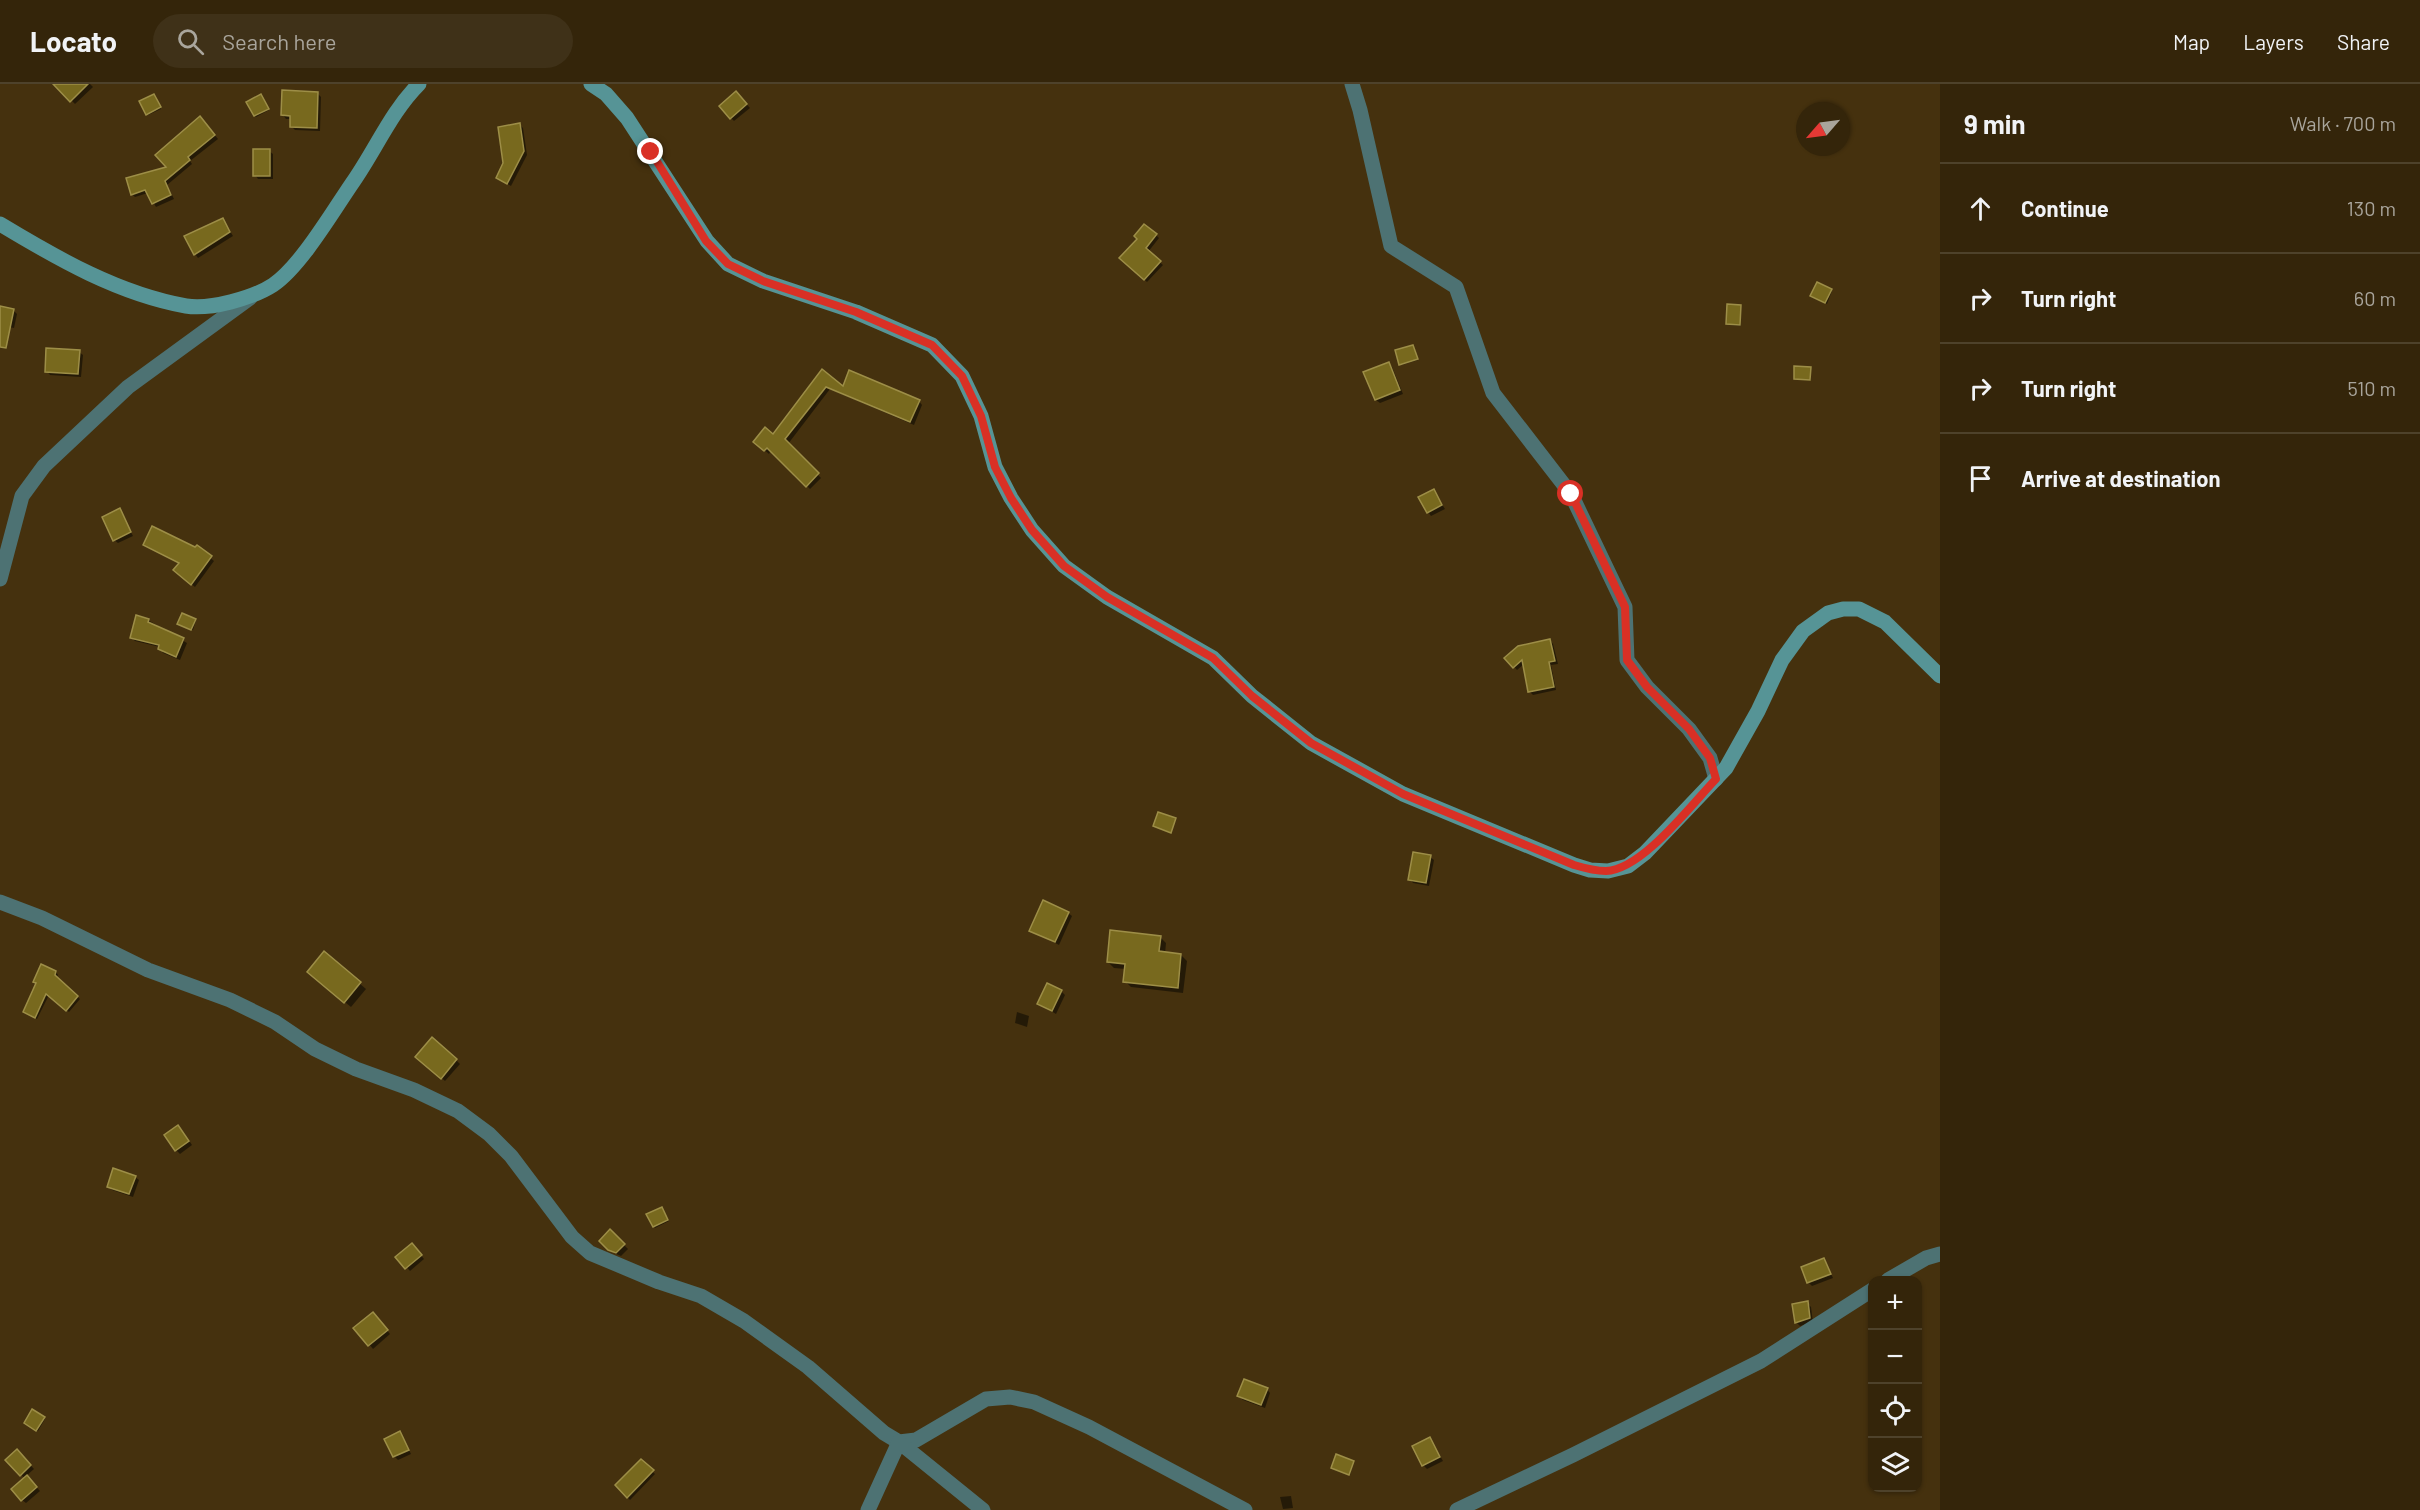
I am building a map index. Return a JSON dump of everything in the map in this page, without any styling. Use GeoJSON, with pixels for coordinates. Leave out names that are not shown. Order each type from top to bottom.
{"type":"FeatureCollection","features":[{"type":"Feature","properties":{"kind":"main road"},"geometry":{"type":"LineString","coordinates":[[0,224],[117,288],[188,306],[250,298],[274,284],[306,250],[364,165],[402,101],[419,84]]}},
{"type":"Feature","properties":{"kind":"main road"},"geometry":{"type":"LineString","coordinates":[[591,84],[606,94],[627,118],[651,152],[706,241],[728,264],[763,281],[856,312],[932,345],[962,376],[981,416],[995,467],[1011,498],[1032,530],[1064,566],[1107,597],[1213,658],[1252,696],[1311,743],[1403,794],[1590,870],[1608,871],[1628,866],[1645,854],[1726,768],[1758,711],[1782,660],[1803,631],[1828,613],[1843,609],[1859,609],[1885,622],[1940,676]]}},
{"type":"Feature","properties":{"kind":"street"},"geometry":{"type":"LineString","coordinates":[[1352,84],[1391,246],[1456,287],[1493,393],[1571,494],[1625,607],[1627,660],[1647,687],[1689,729],[1710,758],[1716,779]]}},
{"type":"Feature","properties":{"kind":"street"},"geometry":{"type":"LineString","coordinates":[[0,579],[22,496],[44,466],[128,387],[250,298]]}},
{"type":"Feature","properties":{"kind":"street"},"geometry":{"type":"LineString","coordinates":[[0,902],[42,918],[148,970],[230,1000],[275,1022],[315,1049],[356,1069],[414,1090],[458,1111],[489,1134],[511,1156],[572,1237],[590,1253],[659,1282],[701,1296],[744,1321],[808,1367],[884,1433],[899,1442],[983,1510]]}},
{"type":"Feature","properties":{"kind":"street"},"geometry":{"type":"LineString","coordinates":[[1896,1276],[1926,1258],[1940,1254]]}},
{"type":"Feature","properties":{"kind":"street"},"geometry":{"type":"LineString","coordinates":[[1457,1510],[1761,1361],[1868,1293]]}},
{"type":"Feature","properties":{"kind":"street"},"geometry":{"type":"LineString","coordinates":[[899,1442],[916,1440],[986,1399],[1010,1397],[1034,1402],[1089,1427],[1245,1510]]}},
{"type":"Feature","properties":{"kind":"street"},"geometry":{"type":"LineString","coordinates":[[868,1510],[899,1442]]}},
{"type":"Feature","properties":{"kind":"building"},"geometry":{"type":"Polygon","coordinates":[[[53,84],[88,84],[70,102],[53,84]]]}},
{"type":"Feature","properties":{"kind":"building"},"geometry":{"type":"Polygon","coordinates":[[[282,90],[318,92],[317,128],[290,127],[290,116],[281,115],[282,90]]]}},
{"type":"Feature","properties":{"kind":"building"},"geometry":{"type":"Polygon","coordinates":[[[736,91],[747,104],[730,119],[719,106],[736,91]]]}},
{"type":"Feature","properties":{"kind":"building"},"geometry":{"type":"Polygon","coordinates":[[[154,94],[161,107],[146,115],[139,101],[154,94]]]}},
{"type":"Feature","properties":{"kind":"building"},"geometry":{"type":"Polygon","coordinates":[[[261,94],[269,109],[254,116],[246,102],[261,94]]]}},
{"type":"Feature","properties":{"kind":"building"},"geometry":{"type":"Polygon","coordinates":[[[200,116],[215,135],[188,157],[190,160],[165,181],[171,195],[152,204],[145,190],[131,195],[126,178],[166,167],[155,155],[200,116]]]}},
{"type":"Feature","properties":{"kind":"building"},"geometry":{"type":"Polygon","coordinates":[[[520,123],[524,151],[507,184],[496,178],[503,163],[498,127],[520,123]]]}},
{"type":"Feature","properties":{"kind":"building"},"geometry":{"type":"Polygon","coordinates":[[[253,149],[270,149],[270,176],[253,176],[253,149]]]}},
{"type":"Feature","properties":{"kind":"building"},"geometry":{"type":"Polygon","coordinates":[[[223,218],[230,232],[194,255],[184,236],[223,218]]]}},
{"type":"Feature","properties":{"kind":"building"},"geometry":{"type":"Polygon","coordinates":[[[1144,224],[1157,234],[1146,248],[1161,261],[1144,280],[1119,258],[1137,239],[1134,236],[1144,224]]]}},
{"type":"Feature","properties":{"kind":"building"},"geometry":{"type":"Polygon","coordinates":[[[1817,282],[1832,289],[1825,303],[1810,296],[1817,282]]]}},
{"type":"Feature","properties":{"kind":"building"},"geometry":{"type":"Polygon","coordinates":[[[1727,304],[1741,305],[1740,325],[1726,324],[1727,304]]]}},
{"type":"Feature","properties":{"kind":"building"},"geometry":{"type":"Polygon","coordinates":[[[0,306],[14,309],[6,348],[0,347],[0,306]]]}},
{"type":"Feature","properties":{"kind":"building"},"geometry":{"type":"Polygon","coordinates":[[[1413,345],[1418,359],[1399,365],[1395,350],[1413,345]]]}},
{"type":"Feature","properties":{"kind":"building"},"geometry":{"type":"Polygon","coordinates":[[[46,348],[80,350],[78,374],[45,372],[46,348]]]}},
{"type":"Feature","properties":{"kind":"building"},"geometry":{"type":"Polygon","coordinates":[[[1389,362],[1400,390],[1375,400],[1363,372],[1389,362]]]}},
{"type":"Feature","properties":{"kind":"building"},"geometry":{"type":"Polygon","coordinates":[[[1794,366],[1811,367],[1810,380],[1794,379],[1794,366]]]}},
{"type":"Feature","properties":{"kind":"building"},"geometry":{"type":"Polygon","coordinates":[[[822,369],[843,386],[849,370],[920,400],[910,422],[826,387],[785,439],[819,473],[806,487],[767,448],[764,451],[753,442],[765,427],[773,434],[822,369]]]}},
{"type":"Feature","properties":{"kind":"building"},"geometry":{"type":"Polygon","coordinates":[[[1434,489],[1442,505],[1427,513],[1418,497],[1434,489]]]}},
{"type":"Feature","properties":{"kind":"building"},"geometry":{"type":"Polygon","coordinates":[[[120,508],[131,532],[113,541],[102,517],[120,508]]]}},
{"type":"Feature","properties":{"kind":"building"},"geometry":{"type":"Polygon","coordinates":[[[152,526],[195,547],[197,545],[212,556],[191,585],[173,570],[179,563],[143,545],[152,526]]]}},
{"type":"Feature","properties":{"kind":"building"},"geometry":{"type":"Polygon","coordinates":[[[182,613],[196,619],[191,630],[177,624],[182,613]]]}},
{"type":"Feature","properties":{"kind":"building"},"geometry":{"type":"Polygon","coordinates":[[[136,615],[149,619],[148,622],[184,638],[176,657],[158,649],[159,645],[130,638],[136,615]]]}},
{"type":"Feature","properties":{"kind":"building"},"geometry":{"type":"Polygon","coordinates":[[[1550,639],[1555,661],[1549,662],[1554,687],[1528,692],[1522,660],[1513,668],[1504,658],[1518,646],[1550,639]]]}},
{"type":"Feature","properties":{"kind":"building"},"geometry":{"type":"Polygon","coordinates":[[[1158,812],[1176,818],[1171,833],[1153,826],[1158,812]]]}},
{"type":"Feature","properties":{"kind":"building"},"geometry":{"type":"Polygon","coordinates":[[[1413,852],[1431,855],[1426,883],[1408,880],[1413,852]]]}},
{"type":"Feature","properties":{"kind":"building"},"geometry":{"type":"Polygon","coordinates":[[[1043,900],[1069,912],[1055,942],[1029,931],[1043,900]]]}},
{"type":"Feature","properties":{"kind":"building"},"geometry":{"type":"Polygon","coordinates":[[[1110,930],[1161,936],[1159,951],[1181,954],[1178,988],[1123,982],[1125,964],[1107,962],[1110,930]]]}},
{"type":"Feature","properties":{"kind":"building"},"geometry":{"type":"Polygon","coordinates":[[[324,951],[361,982],[344,1003],[307,972],[324,951]]]}},
{"type":"Feature","properties":{"kind":"building"},"geometry":{"type":"Polygon","coordinates":[[[41,964],[56,971],[55,975],[78,996],[66,1011],[46,994],[35,1018],[23,1012],[36,983],[33,982],[41,964]]]}},
{"type":"Feature","properties":{"kind":"building"},"geometry":{"type":"Polygon","coordinates":[[[1047,983],[1062,990],[1052,1011],[1037,1004],[1047,983]]]}},
{"type":"Feature","properties":{"kind":"building"},"geometry":{"type":"Polygon","coordinates":[[[432,1037],[457,1059],[441,1079],[415,1057],[432,1037]]]}},
{"type":"Feature","properties":{"kind":"building"},"geometry":{"type":"Polygon","coordinates":[[[178,1125],[189,1141],[175,1151],[164,1135],[178,1125]]]}},
{"type":"Feature","properties":{"kind":"building"},"geometry":{"type":"Polygon","coordinates":[[[113,1168],[136,1176],[129,1194],[107,1187],[113,1168]]]}},
{"type":"Feature","properties":{"kind":"building"},"geometry":{"type":"Polygon","coordinates":[[[662,1207],[668,1220],[653,1227],[646,1214],[662,1207]]]}},
{"type":"Feature","properties":{"kind":"building"},"geometry":{"type":"Polygon","coordinates":[[[610,1229],[625,1244],[616,1253],[608,1250],[599,1241],[610,1229]]]}},
{"type":"Feature","properties":{"kind":"building"},"geometry":{"type":"Polygon","coordinates":[[[412,1243],[422,1255],[405,1269],[395,1257],[412,1243]]]}},
{"type":"Feature","properties":{"kind":"building"},"geometry":{"type":"Polygon","coordinates":[[[1824,1258],[1831,1274],[1807,1283],[1801,1267],[1824,1258]]]}},
{"type":"Feature","properties":{"kind":"building"},"geometry":{"type":"Polygon","coordinates":[[[1808,1301],[1810,1318],[1795,1323],[1792,1304],[1808,1301]]]}},
{"type":"Feature","properties":{"kind":"building"},"geometry":{"type":"Polygon","coordinates":[[[373,1312],[388,1330],[368,1346],[353,1328],[373,1312]]]}},
{"type":"Feature","properties":{"kind":"building"},"geometry":{"type":"Polygon","coordinates":[[[1244,1379],[1268,1388],[1261,1405],[1237,1396],[1244,1379]]]}},
{"type":"Feature","properties":{"kind":"building"},"geometry":{"type":"Polygon","coordinates":[[[32,1409],[45,1417],[36,1431],[24,1423],[32,1409]]]}},
{"type":"Feature","properties":{"kind":"building"},"geometry":{"type":"Polygon","coordinates":[[[400,1431],[409,1450],[393,1457],[384,1439],[400,1431]]]}},
{"type":"Feature","properties":{"kind":"building"},"geometry":{"type":"Polygon","coordinates":[[[1430,1437],[1440,1457],[1422,1466],[1412,1446],[1430,1437]]]}},
{"type":"Feature","properties":{"kind":"building"},"geometry":{"type":"Polygon","coordinates":[[[17,1449],[31,1465],[20,1476],[5,1460],[17,1449]]]}},
{"type":"Feature","properties":{"kind":"building"},"geometry":{"type":"Polygon","coordinates":[[[1336,1454],[1354,1461],[1349,1475],[1331,1468],[1336,1454]]]}},
{"type":"Feature","properties":{"kind":"building"},"geometry":{"type":"Polygon","coordinates":[[[641,1459],[654,1470],[627,1498],[615,1485],[641,1459]]]}},
{"type":"Feature","properties":{"kind":"building"},"geometry":{"type":"Polygon","coordinates":[[[27,1475],[37,1487],[21,1501],[11,1489],[27,1475]]]}},
{"type":"Feature","properties":{"kind":"route"},"geometry":{"type":"LineString","coordinates":[[651,152],[706,241],[728,264],[763,281],[856,312],[932,345],[962,376],[981,416],[995,467],[1011,498],[1032,530],[1064,566],[1107,597],[1213,658],[1252,696],[1311,743],[1403,794],[1574,865],[1590,870],[1608,871],[1628,866],[1645,854],[1716,779],[1710,758],[1689,729],[1647,687],[1627,660],[1625,607],[1571,494]]}}]}
